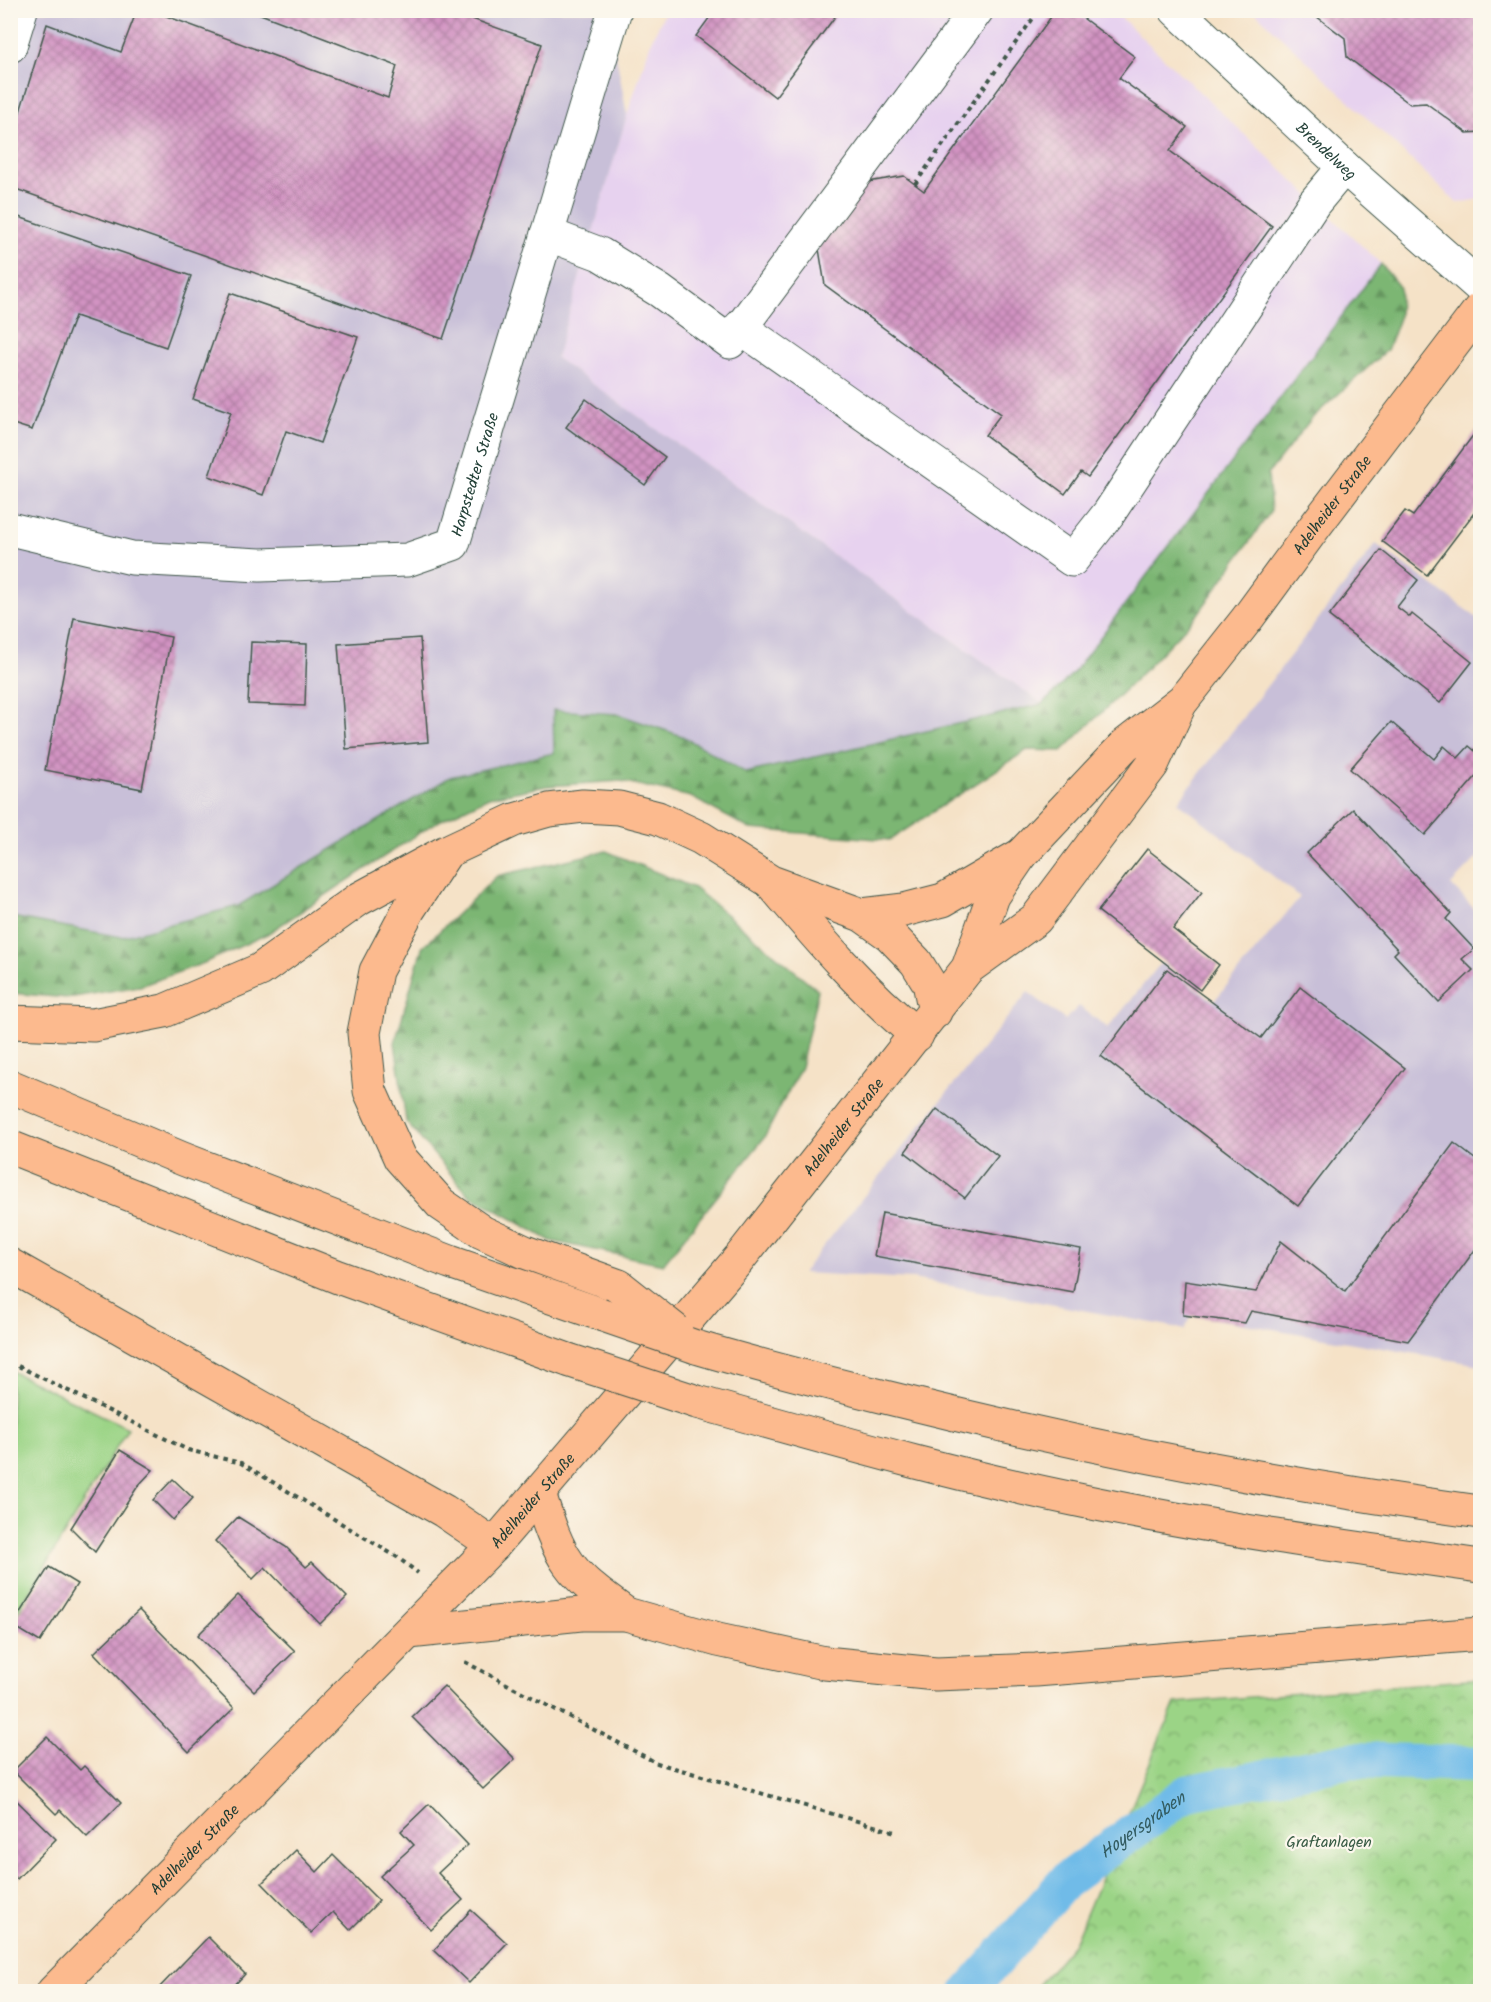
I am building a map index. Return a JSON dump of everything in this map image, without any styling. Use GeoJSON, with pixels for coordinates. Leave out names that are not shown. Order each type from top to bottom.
{"type":"FeatureCollection","features":[{"type":"Feature","properties":{"kind":"main road","name":"Adelheider Straße"},"geometry":{"type":"LineString","coordinates":[[968,968],[993,896],[1021,855],[1125,745],[1182,700],[1247,620],[1480,309]]}},
{"type":"Feature","properties":{"kind":"main road","name":"Adelheider Straße"},"geometry":{"type":"LineString","coordinates":[[53,1992],[179,1860],[494,1545],[739,1259],[968,968],[1036,919],[1152,765],[1182,700]]}},
{"type":"Feature","properties":{"kind":"main road"},"geometry":{"type":"LineString","coordinates":[[10,1022],[93,1025],[164,1011],[260,970],[359,899],[446,852],[514,820],[549,810],[583,806],[619,808],[658,818],[701,838],[771,882],[862,915],[890,935],[916,962],[929,984],[926,1024],[891,1014],[836,958],[771,882]]}},
{"type":"Feature","properties":{"kind":"main road"},"geometry":{"type":"LineString","coordinates":[[446,852],[410,909],[376,971],[364,1033],[370,1091],[400,1158],[441,1204],[493,1237],[525,1252],[619,1286],[696,1347]]}},
{"type":"Feature","properties":{"kind":"main road"},"geometry":{"type":"LineString","coordinates":[[862,915],[904,910],[943,900],[1021,855]]}},
{"type":"Feature","properties":{"kind":"main road"},"geometry":{"type":"LineString","coordinates":[[10,1086],[183,1159],[439,1258],[738,1360],[963,1417],[1149,1458],[1383,1498],[1480,1512]]}},
{"type":"Feature","properties":{"kind":"main road"},"geometry":{"type":"LineString","coordinates":[[10,1147],[338,1277],[568,1360],[697,1401],[891,1457],[1079,1500],[1349,1547],[1480,1566]]}},
{"type":"Feature","properties":{"kind":"main road"},"geometry":{"type":"LineString","coordinates":[[10,1265],[444,1512],[494,1545]]}},
{"type":"Feature","properties":{"kind":"main road"},"geometry":{"type":"LineString","coordinates":[[539,1493],[553,1537],[567,1565],[590,1588],[626,1614]]}},
{"type":"Feature","properties":{"kind":"main road"},"geometry":{"type":"LineString","coordinates":[[409,1632],[581,1614],[626,1614],[718,1640],[825,1663],[936,1674],[1036,1670],[1480,1634]]}},
{"type":"Feature","properties":{"kind":"street"},"geometry":{"type":"LineString","coordinates":[[10,46],[21,10]]}},
{"type":"Feature","properties":{"kind":"street","name":"Harpstedter Straße"},"geometry":{"type":"LineString","coordinates":[[10,529],[132,558],[261,565],[407,560],[453,544],[615,10]]}},
{"type":"Feature","properties":{"kind":"street"},"geometry":{"type":"LineString","coordinates":[[547,234],[600,254],[660,291],[730,342],[977,10]]}},
{"type":"Feature","properties":{"kind":"street","name":"Brendelweg"},"geometry":{"type":"LineString","coordinates":[[1176,10],[1344,167],[1480,287]]}},
{"type":"Feature","properties":{"kind":"street"},"geometry":{"type":"LineString","coordinates":[[740,327],[1072,560],[1109,513],[1314,203],[1344,167]]}},
{"type":"Feature","properties":{"kind":"street"},"geometry":{"type":"LineString","coordinates":[[1125,745],[1152,765]]}},
{"type":"Feature","properties":{"kind":"path"},"geometry":{"type":"LineString","coordinates":[[915,184],[1039,10]]}},
{"type":"Feature","properties":{"kind":"path"},"geometry":{"type":"LineString","coordinates":[[10,1362],[188,1450],[241,1463],[397,1557],[444,1594]]}},
{"type":"Feature","properties":{"kind":"path"},"geometry":{"type":"LineString","coordinates":[[463,1661],[657,1763],[895,1832]]}},
{"type":"Feature","properties":{"kind":"shaded area"},"geometry":{"type":"Polygon","coordinates":[[[10,11],[608,11],[627,115],[556,358],[1043,704],[746,773],[682,736],[617,714],[553,710],[554,753],[450,777],[238,906],[122,937],[11,917],[10,11]]]}},
{"type":"Feature","properties":{"kind":"shaded area"},"geometry":{"type":"Polygon","coordinates":[[[666,11],[1114,11],[1381,264],[1074,672],[1043,704],[556,358],[627,115],[652,39],[666,11]]]}},
{"type":"Feature","properties":{"kind":"shaded area"},"geometry":{"type":"Polygon","coordinates":[[[1254,11],[1480,11],[1480,199],[1457,203],[1254,11]]]}},
{"type":"Feature","properties":{"kind":"shaded area"},"geometry":{"type":"Polygon","coordinates":[[[1376,544],[1480,620],[1480,855],[1451,885],[1480,915],[1480,1365],[1192,1315],[1185,1329],[913,1279],[802,1273],[1028,992],[1065,1020],[1079,1006],[1108,1028],[1161,963],[1214,1001],[1300,897],[1178,802],[1376,544]]]}},
{"type":"Feature","properties":{"kind":"green space"},"geometry":{"type":"Polygon","coordinates":[[[1381,264],[1400,288],[1399,318],[1387,350],[1311,419],[1268,474],[1271,511],[1198,614],[1140,675],[1062,751],[1027,750],[890,840],[750,829],[691,797],[621,781],[547,786],[489,797],[433,824],[267,934],[204,963],[140,986],[68,998],[11,993],[11,917],[122,937],[238,906],[450,777],[554,753],[553,710],[617,714],[682,736],[746,773],[1043,704],[1074,672],[1381,264]]]}},
{"type":"Feature","properties":{"kind":"green space"},"geometry":{"type":"Polygon","coordinates":[[[606,851],[694,888],[818,990],[801,1067],[764,1138],[663,1264],[551,1241],[468,1194],[406,1122],[395,1042],[422,948],[497,876],[606,851]]]}},
{"type":"Feature","properties":{"kind":"green space"},"geometry":{"type":"Polygon","coordinates":[[[11,1371],[128,1428],[11,1623],[11,1371]]]}},
{"type":"Feature","properties":{"kind":"green space","name":"Graftanlagen"},"geometry":{"type":"Polygon","coordinates":[[[1480,1679],[1480,1991],[1033,1991],[1074,1943],[1175,1703],[1480,1679]]]}},
{"type":"Feature","properties":{"kind":"building"},"geometry":{"type":"Polygon","coordinates":[[[137,10],[150,10],[388,98],[397,66],[250,10],[447,10],[542,44],[443,339],[10,187],[10,144],[47,24],[121,52],[137,10]]]}},
{"type":"Feature","properties":{"kind":"building"},"geometry":{"type":"Polygon","coordinates":[[[715,10],[840,10],[775,97],[696,36],[715,10]]]}},
{"type":"Feature","properties":{"kind":"building"},"geometry":{"type":"Polygon","coordinates":[[[1056,10],[1072,10],[1135,57],[1119,78],[1187,127],[1170,151],[1272,226],[1088,477],[1081,472],[1065,494],[985,435],[1001,414],[825,285],[818,243],[862,183],[904,176],[924,191],[1056,10]]]}},
{"type":"Feature","properties":{"kind":"building"},"geometry":{"type":"Polygon","coordinates":[[[1308,10],[1480,10],[1480,132],[1467,133],[1426,103],[1410,104],[1347,57],[1345,38],[1308,10]]]}},
{"type":"Feature","properties":{"kind":"building"},"geometry":{"type":"Polygon","coordinates":[[[10,214],[191,276],[166,347],[75,316],[32,430],[10,423],[10,214]]]}},
{"type":"Feature","properties":{"kind":"building"},"geometry":{"type":"Polygon","coordinates":[[[230,293],[358,337],[320,443],[286,431],[263,495],[209,476],[231,412],[193,399],[230,293]]]}},
{"type":"Feature","properties":{"kind":"building"},"geometry":{"type":"Polygon","coordinates":[[[586,399],[665,457],[645,485],[566,427],[586,399]]]}},
{"type":"Feature","properties":{"kind":"building"},"geometry":{"type":"Polygon","coordinates":[[[1480,426],[1480,505],[1427,575],[1382,541],[1405,511],[1413,516],[1480,426]]]}},
{"type":"Feature","properties":{"kind":"building"},"geometry":{"type":"Polygon","coordinates":[[[1381,550],[1418,580],[1397,607],[1410,617],[1412,614],[1472,662],[1440,703],[1329,616],[1381,550]]]}},
{"type":"Feature","properties":{"kind":"building"},"geometry":{"type":"Polygon","coordinates":[[[74,618],[171,637],[142,789],[45,770],[74,618]]]}},
{"type":"Feature","properties":{"kind":"building"},"geometry":{"type":"Polygon","coordinates":[[[420,638],[428,742],[346,749],[338,644],[420,638]]]}},
{"type":"Feature","properties":{"kind":"building"},"geometry":{"type":"Polygon","coordinates":[[[251,642],[307,644],[305,706],[248,704],[251,642]]]}},
{"type":"Feature","properties":{"kind":"building"},"geometry":{"type":"Polygon","coordinates":[[[1391,722],[1434,759],[1444,746],[1458,758],[1469,746],[1480,755],[1480,772],[1425,835],[1350,769],[1391,722]]]}},
{"type":"Feature","properties":{"kind":"building"},"geometry":{"type":"Polygon","coordinates":[[[1353,809],[1451,913],[1446,919],[1474,949],[1462,959],[1473,970],[1439,1002],[1394,954],[1398,950],[1307,853],[1353,809]]]}},
{"type":"Feature","properties":{"kind":"building"},"geometry":{"type":"Polygon","coordinates":[[[1147,849],[1202,892],[1173,929],[1219,965],[1200,990],[1098,911],[1147,849]]]}},
{"type":"Feature","properties":{"kind":"building"},"geometry":{"type":"Polygon","coordinates":[[[1167,969],[1261,1038],[1300,987],[1405,1068],[1298,1206],[1101,1056],[1167,969]]]}},
{"type":"Feature","properties":{"kind":"building"},"geometry":{"type":"Polygon","coordinates":[[[937,1109],[998,1156],[965,1198],[905,1152],[937,1109]]]}},
{"type":"Feature","properties":{"kind":"building"},"geometry":{"type":"Polygon","coordinates":[[[1454,1143],[1480,1163],[1480,1243],[1408,1341],[1251,1311],[1245,1323],[1183,1315],[1185,1281],[1256,1292],[1281,1241],[1345,1291],[1454,1143]]]}},
{"type":"Feature","properties":{"kind":"building"},"geometry":{"type":"Polygon","coordinates":[[[882,1213],[1081,1249],[1073,1292],[874,1256],[882,1213]]]}},
{"type":"Feature","properties":{"kind":"building"},"geometry":{"type":"Polygon","coordinates":[[[120,1450],[153,1470],[138,1486],[95,1552],[71,1528],[120,1450]]]}},
{"type":"Feature","properties":{"kind":"building"},"geometry":{"type":"Polygon","coordinates":[[[173,1479],[193,1498],[173,1520],[153,1500],[173,1479]]]}},
{"type":"Feature","properties":{"kind":"building"},"geometry":{"type":"Polygon","coordinates":[[[238,1517],[286,1547],[306,1567],[312,1562],[347,1597],[320,1624],[265,1567],[253,1579],[215,1541],[238,1517]]]}},
{"type":"Feature","properties":{"kind":"building"},"geometry":{"type":"Polygon","coordinates":[[[49,1567],[77,1584],[40,1642],[12,1625],[49,1567]]]}},
{"type":"Feature","properties":{"kind":"building"},"geometry":{"type":"Polygon","coordinates":[[[238,1595],[295,1651],[254,1691],[198,1635],[238,1595]]]}},
{"type":"Feature","properties":{"kind":"building"},"geometry":{"type":"Polygon","coordinates":[[[139,1610],[234,1708],[189,1752],[94,1653],[139,1610]]]}},
{"type":"Feature","properties":{"kind":"building"},"geometry":{"type":"Polygon","coordinates":[[[444,1686],[515,1759],[483,1789],[412,1717],[444,1686]]]}},
{"type":"Feature","properties":{"kind":"building"},"geometry":{"type":"Polygon","coordinates":[[[47,1737],[80,1770],[84,1766],[121,1803],[87,1837],[60,1810],[56,1814],[13,1771],[47,1737]]]}},
{"type":"Feature","properties":{"kind":"building"},"geometry":{"type":"Polygon","coordinates":[[[10,1794],[56,1839],[17,1879],[10,1873],[10,1794]]]}},
{"type":"Feature","properties":{"kind":"building"},"geometry":{"type":"Polygon","coordinates":[[[429,1804],[468,1845],[438,1873],[463,1900],[431,1930],[380,1876],[414,1845],[401,1831],[429,1804]]]}},
{"type":"Feature","properties":{"kind":"building"},"geometry":{"type":"Polygon","coordinates":[[[296,1850],[317,1872],[333,1855],[379,1901],[350,1930],[333,1912],[311,1933],[262,1883],[296,1850]]]}},
{"type":"Feature","properties":{"kind":"building"},"geometry":{"type":"Polygon","coordinates":[[[471,1910],[507,1943],[469,1983],[434,1950],[471,1910]]]}},
{"type":"Feature","properties":{"kind":"building"},"geometry":{"type":"Polygon","coordinates":[[[208,1937],[245,1974],[228,1992],[155,1992],[208,1937]]]}},
{"type":"Feature","properties":{"kind":"waterway","name":"Hoyersgraben"},"geometry":{"type":"LineString","coordinates":[[968,1992],[1067,1879],[1187,1793],[1350,1760],[1480,1764]]}}]}
